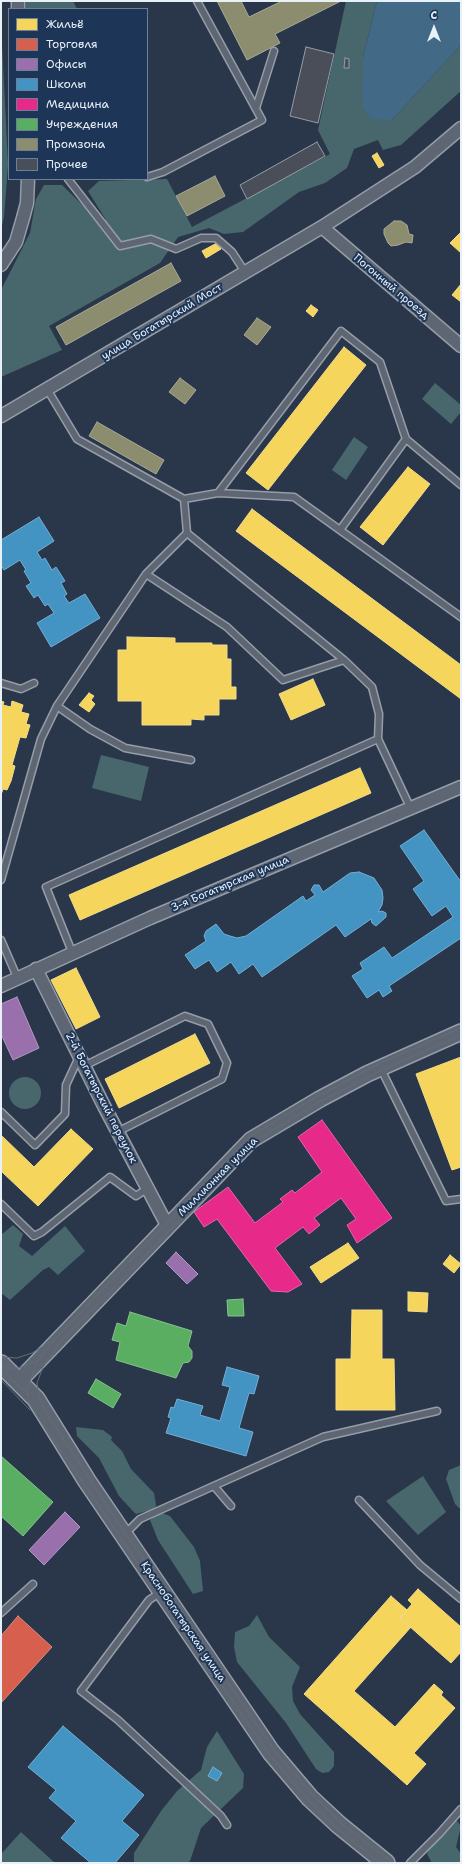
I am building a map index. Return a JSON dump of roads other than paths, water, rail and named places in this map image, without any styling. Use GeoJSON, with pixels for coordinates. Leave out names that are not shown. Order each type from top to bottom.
{"type":"FeatureCollection","features":[{"type":"Feature","properties":{"kind":"main road","name":"Краснобогатырская улица"},"geometry":{"type":"LineString","coordinates":[[1,1364],[36,1399],[87,1481],[272,1752],[310,1798],[338,1826],[386,1863]]}},
{"type":"Feature","properties":{"kind":"street","name":"улица Богатырский Мост"},"geometry":{"type":"LineString","coordinates":[[1,416],[322,227],[415,167],[461,128]]}},
{"type":"Feature","properties":{"kind":"street"},"geometry":{"type":"LineString","coordinates":[[1,265],[16,242],[24,218],[27,202],[28,180]]}},
{"type":"Feature","properties":{"kind":"street","name":"Погонный проезд"},"geometry":{"type":"LineString","coordinates":[[322,227],[461,346]]}},
{"type":"Feature","properties":{"kind":"street","name":"3-я Богатырская улица"},"geometry":{"type":"LineString","coordinates":[[1,986],[17,977],[72,952],[461,787]]}},
{"type":"Feature","properties":{"kind":"street","name":"2-й Богатырский переулок"},"geometry":{"type":"LineString","coordinates":[[36,969],[117,1132],[168,1227]]}},
{"type":"Feature","properties":{"kind":"street","name":"Миллионная улица"},"geometry":{"type":"LineString","coordinates":[[18,1381],[251,1140],[320,1099],[380,1067],[461,1032]]}},
{"type":"Feature","properties":{"kind":"lane"},"geometry":{"type":"LineString","coordinates":[[148,177],[163,172],[262,120],[197,1]]}},
{"type":"Feature","properties":{"kind":"lane"},"geometry":{"type":"LineString","coordinates":[[256,108],[274,51]]}},
{"type":"Feature","properties":{"kind":"lane"},"geometry":{"type":"LineString","coordinates":[[69,180],[120,246],[151,239],[176,249],[201,238],[216,238],[232,252],[245,272]]}},
{"type":"Feature","properties":{"kind":"lane"},"geometry":{"type":"LineString","coordinates":[[218,493],[341,331],[380,362],[406,439],[461,485]]}},
{"type":"Feature","properties":{"kind":"lane"},"geometry":{"type":"LineString","coordinates":[[48,389],[77,439],[184,499],[218,493],[294,497],[461,617]]}},
{"type":"Feature","properties":{"kind":"lane"},"geometry":{"type":"LineString","coordinates":[[340,530],[406,439]]}},
{"type":"Feature","properties":{"kind":"lane"},"geometry":{"type":"LineString","coordinates":[[184,499],[187,533],[344,660],[372,687],[379,714],[378,739],[410,808]]}},
{"type":"Feature","properties":{"kind":"lane"},"geometry":{"type":"LineString","coordinates":[[1,880],[41,739],[57,706],[146,574],[187,533]]}},
{"type":"Feature","properties":{"kind":"lane"},"geometry":{"type":"LineString","coordinates":[[146,574],[227,627],[284,680],[344,660]]}},
{"type":"Feature","properties":{"kind":"lane"},"geometry":{"type":"LineString","coordinates":[[1,683],[21,689],[34,682]]}},
{"type":"Feature","properties":{"kind":"lane"},"geometry":{"type":"LineString","coordinates":[[57,706],[90,729],[125,748],[191,760]]}},
{"type":"Feature","properties":{"kind":"lane"},"geometry":{"type":"LineString","coordinates":[[72,952],[46,887],[378,739]]}},
{"type":"Feature","properties":{"kind":"lane"},"geometry":{"type":"LineString","coordinates":[[1,940],[17,977]]}},
{"type":"Feature","properties":{"kind":"lane"},"geometry":{"type":"LineString","coordinates":[[1,1112],[36,1145],[65,1114],[66,1085],[82,1061],[185,1016],[208,1024],[227,1063],[222,1079],[117,1132]]}},
{"type":"Feature","properties":{"kind":"lane"},"geometry":{"type":"LineString","coordinates":[[380,1067],[446,1201],[461,1199]]}},
{"type":"Feature","properties":{"kind":"lane"},"geometry":{"type":"LineString","coordinates":[[1,1204],[34,1236],[42,1232],[110,1177],[136,1196],[148,1188]]}},
{"type":"Feature","properties":{"kind":"lane"},"geometry":{"type":"LineString","coordinates":[[124,1536],[140,1519],[323,1437],[437,1411]]}},
{"type":"Feature","properties":{"kind":"lane"},"geometry":{"type":"LineString","coordinates":[[214,1486],[231,1506]]}},
{"type":"Feature","properties":{"kind":"lane"},"geometry":{"type":"LineString","coordinates":[[359,1500],[420,1565],[461,1599]]}},
{"type":"Feature","properties":{"kind":"lane"},"geometry":{"type":"LineString","coordinates":[[1,1613],[33,1584]]}},
{"type":"Feature","properties":{"kind":"lane"},"geometry":{"type":"LineString","coordinates":[[162,1591],[149,1600],[81,1691],[118,1720],[221,1816],[227,1826]]}},
{"type":"Feature","properties":{"kind":"lane"},"geometry":{"type":"LineString","coordinates":[[410,1863],[461,1809]]}},
{"type":"Feature","properties":{"kind":"water"},"geometry":{"type":"Polygon","coordinates":[[[377,1],[461,1],[461,45],[392,120],[371,119],[362,107],[363,58],[377,1]]]}},
{"type":"Feature","properties":{"kind":"tram line"},"geometry":{"type":"LineString","coordinates":[[380,1863],[336,1828],[308,1800],[269,1754],[40,1420],[29,1403],[27,1389],[37,1362],[55,1339],[249,1137],[318,1096],[378,1064],[461,1028]]}},
{"type":"Feature","properties":{"kind":"tram line"},"geometry":{"type":"LineString","coordinates":[[56,1346],[157,1244],[253,1142],[321,1101],[384,1069],[461,1035]]}},
{"type":"Feature","properties":{"kind":"tram line"},"geometry":{"type":"LineString","coordinates":[[1,1357],[17,1358],[32,1353],[50,1342]]}},
{"type":"Feature","properties":{"kind":"tram line"},"geometry":{"type":"LineString","coordinates":[[60,1344],[43,1367],[37,1383],[39,1397],[47,1414],[117,1521],[274,1750],[313,1795],[341,1823],[393,1863]]}},
{"type":"Feature","properties":{"kind":"tram line"},"geometry":{"type":"LineString","coordinates":[[1,1368],[19,1368],[39,1360]]}},
{"type":"Feature","properties":{"kind":"tram line"},"geometry":{"type":"LineString","coordinates":[[1,1369],[29,1395]]}},
{"type":"Feature","properties":{"kind":"tram line"},"geometry":{"type":"LineString","coordinates":[[1,1380],[30,1410]]}}]}
